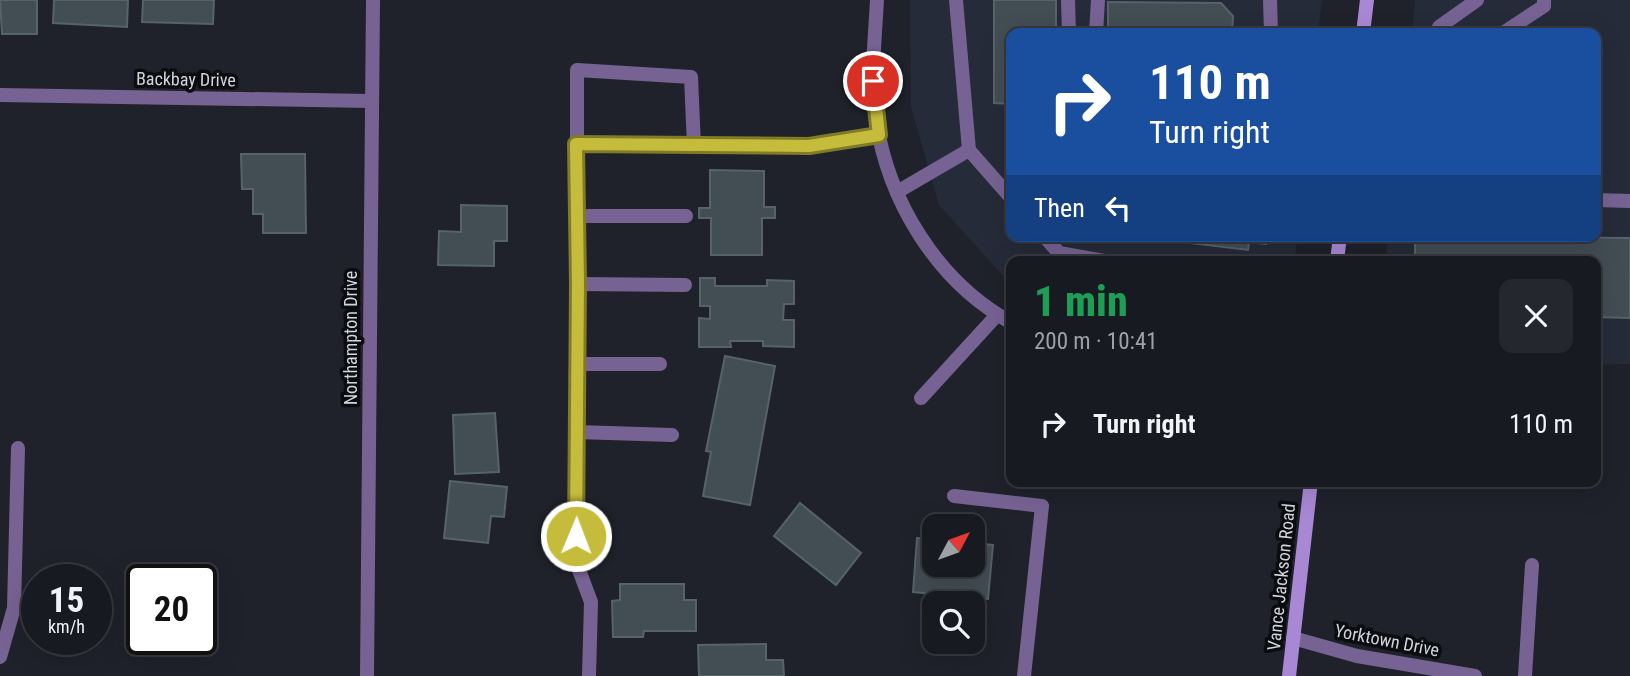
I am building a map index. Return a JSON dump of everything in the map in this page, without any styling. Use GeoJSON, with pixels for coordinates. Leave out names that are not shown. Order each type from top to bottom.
{"type":"FeatureCollection","features":[{"type":"Feature","properties":{"kind":"main road"},"geometry":{"type":"LineString","coordinates":[[1364,28],[1367,0]]}},
{"type":"Feature","properties":{"kind":"main road","name":"Vance Jackson Road"},"geometry":{"type":"LineString","coordinates":[[1290,676],[1310,487]]}},
{"type":"Feature","properties":{"kind":"street","name":"Northampton Drive"},"geometry":{"type":"LineString","coordinates":[[367,676],[373,0]]}},
{"type":"Feature","properties":{"kind":"street"},"geometry":{"type":"LineString","coordinates":[[877,0],[873,81],[879,135],[889,173],[914,226],[936,258],[970,293],[1006,320]]}},
{"type":"Feature","properties":{"kind":"street"},"geometry":{"type":"LineString","coordinates":[[956,0],[969,150],[1006,192]]}},
{"type":"Feature","properties":{"kind":"street"},"geometry":{"type":"LineString","coordinates":[[1068,0],[1069,28]]}},
{"type":"Feature","properties":{"kind":"street"},"geometry":{"type":"LineString","coordinates":[[1270,0],[1271,28]]}},
{"type":"Feature","properties":{"kind":"street"},"geometry":{"type":"LineString","coordinates":[[1439,28],[1477,0]]}},
{"type":"Feature","properties":{"kind":"street"},"geometry":{"type":"LineString","coordinates":[[1511,28],[1544,6],[1544,0]]}},
{"type":"Feature","properties":{"kind":"street"},"geometry":{"type":"LineString","coordinates":[[1097,1],[1097,28]]}},
{"type":"Feature","properties":{"kind":"street"},"geometry":{"type":"LineString","coordinates":[[589,676],[591,602],[576,562],[578,70],[691,77],[694,146]]}},
{"type":"Feature","properties":{"kind":"street","name":"Backbay Drive"},"geometry":{"type":"LineString","coordinates":[[0,95],[371,101]]}},
{"type":"Feature","properties":{"kind":"street"},"geometry":{"type":"LineString","coordinates":[[576,144],[809,146],[879,135]]}},
{"type":"Feature","properties":{"kind":"street"},"geometry":{"type":"LineString","coordinates":[[897,191],[969,150]]}},
{"type":"Feature","properties":{"kind":"street"},"geometry":{"type":"LineString","coordinates":[[1601,200],[1630,201]]}},
{"type":"Feature","properties":{"kind":"street"},"geometry":{"type":"LineString","coordinates":[[578,216],[686,216]]}},
{"type":"Feature","properties":{"kind":"street"},"geometry":{"type":"LineString","coordinates":[[578,284],[685,285]]}},
{"type":"Feature","properties":{"kind":"street"},"geometry":{"type":"LineString","coordinates":[[921,398],[997,315]]}},
{"type":"Feature","properties":{"kind":"street"},"geometry":{"type":"LineString","coordinates":[[578,364],[660,364]]}},
{"type":"Feature","properties":{"kind":"street"},"geometry":{"type":"LineString","coordinates":[[577,432],[671,435]]}},
{"type":"Feature","properties":{"kind":"street"},"geometry":{"type":"LineString","coordinates":[[0,657],[14,608],[18,448]]}},
{"type":"Feature","properties":{"kind":"street"},"geometry":{"type":"LineString","coordinates":[[954,496],[1042,506],[1024,676]]}},
{"type":"Feature","properties":{"kind":"street"},"geometry":{"type":"LineString","coordinates":[[1525,676],[1532,565]]}},
{"type":"Feature","properties":{"kind":"street","name":"Yorktown Drive"},"geometry":{"type":"LineString","coordinates":[[1293,638],[1357,656],[1475,676]]}},
{"type":"Feature","properties":{"kind":"shaded area"},"geometry":{"type":"Polygon","coordinates":[[[910,0],[1322,0],[1319,28],[1006,28],[1006,242],[1297,242],[1295,256],[1006,256],[1006,279],[939,205],[911,107],[910,0]]]}},
{"type":"Feature","properties":{"kind":"shaded area"},"geometry":{"type":"Polygon","coordinates":[[[1415,0],[1630,0],[1630,364],[1601,365],[1601,256],[1386,256],[1388,242],[1601,242],[1601,28],[1412,28],[1415,0]]]}},
{"type":"Feature","properties":{"kind":"building"},"geometry":{"type":"Polygon","coordinates":[[[0,0],[37,0],[37,34],[2,34],[0,0]]]}},
{"type":"Feature","properties":{"kind":"building"},"geometry":{"type":"Polygon","coordinates":[[[54,0],[128,0],[127,27],[53,23],[54,0]]]}},
{"type":"Feature","properties":{"kind":"building"},"geometry":{"type":"Polygon","coordinates":[[[143,0],[214,0],[213,24],[142,22],[143,0]]]}},
{"type":"Feature","properties":{"kind":"building"},"geometry":{"type":"Polygon","coordinates":[[[994,0],[1056,0],[1056,28],[1006,28],[1006,104],[994,103],[994,0]]]}},
{"type":"Feature","properties":{"kind":"building"},"geometry":{"type":"Polygon","coordinates":[[[1108,2],[1221,3],[1233,16],[1232,28],[1108,28],[1108,2]]]}},
{"type":"Feature","properties":{"kind":"building"},"geometry":{"type":"Polygon","coordinates":[[[241,154],[305,154],[306,233],[263,233],[263,214],[253,214],[253,189],[242,189],[241,154]]]}},
{"type":"Feature","properties":{"kind":"building"},"geometry":{"type":"Polygon","coordinates":[[[710,170],[764,171],[764,207],[775,207],[775,218],[762,218],[762,255],[711,255],[711,218],[699,218],[699,208],[710,208],[710,170]]]}},
{"type":"Feature","properties":{"kind":"building"},"geometry":{"type":"Polygon","coordinates":[[[461,205],[507,206],[507,241],[494,241],[494,266],[438,265],[439,231],[461,232],[461,205]]]}},
{"type":"Feature","properties":{"kind":"building"},"geometry":{"type":"Polygon","coordinates":[[[1601,238],[1630,238],[1630,318],[1601,317],[1601,256],[1415,256],[1415,242],[1601,242],[1601,238]]]}},
{"type":"Feature","properties":{"kind":"building"},"geometry":{"type":"Polygon","coordinates":[[[1182,242],[1249,242],[1248,250],[1182,242]]]}},
{"type":"Feature","properties":{"kind":"building"},"geometry":{"type":"Polygon","coordinates":[[[700,278],[715,278],[715,286],[767,286],[767,280],[794,281],[794,304],[784,304],[783,320],[794,320],[794,347],[763,346],[763,341],[730,341],[731,347],[699,347],[699,318],[710,319],[710,306],[700,306],[700,278]]]}},
{"type":"Feature","properties":{"kind":"building"},"geometry":{"type":"Polygon","coordinates":[[[725,356],[775,366],[750,505],[703,496],[711,452],[706,451],[725,356]]]}},
{"type":"Feature","properties":{"kind":"building"},"geometry":{"type":"Polygon","coordinates":[[[495,413],[499,472],[455,474],[453,415],[495,413]]]}},
{"type":"Feature","properties":{"kind":"building"},"geometry":{"type":"Polygon","coordinates":[[[450,481],[507,487],[504,517],[491,516],[488,543],[444,538],[450,481]]]}},
{"type":"Feature","properties":{"kind":"building"},"geometry":{"type":"Polygon","coordinates":[[[800,503],[861,553],[836,585],[774,536],[800,503]]]}},
{"type":"Feature","properties":{"kind":"building"},"geometry":{"type":"Polygon","coordinates":[[[917,538],[922,539],[922,578],[985,578],[985,544],[993,545],[988,599],[985,599],[985,591],[913,592],[917,538]]]}},
{"type":"Feature","properties":{"kind":"building"},"geometry":{"type":"Polygon","coordinates":[[[620,584],[684,584],[684,600],[696,600],[696,631],[644,631],[643,637],[613,637],[612,601],[620,600],[620,584]]]}},
{"type":"Feature","properties":{"kind":"building"},"geometry":{"type":"Polygon","coordinates":[[[766,644],[766,660],[783,660],[784,676],[699,676],[698,645],[766,644]]]}},
{"type":"Feature","properties":{"kind":"route"},"geometry":{"type":"LineString","coordinates":[[576,536],[576,144],[809,146],[879,135],[873,81]]}}]}
